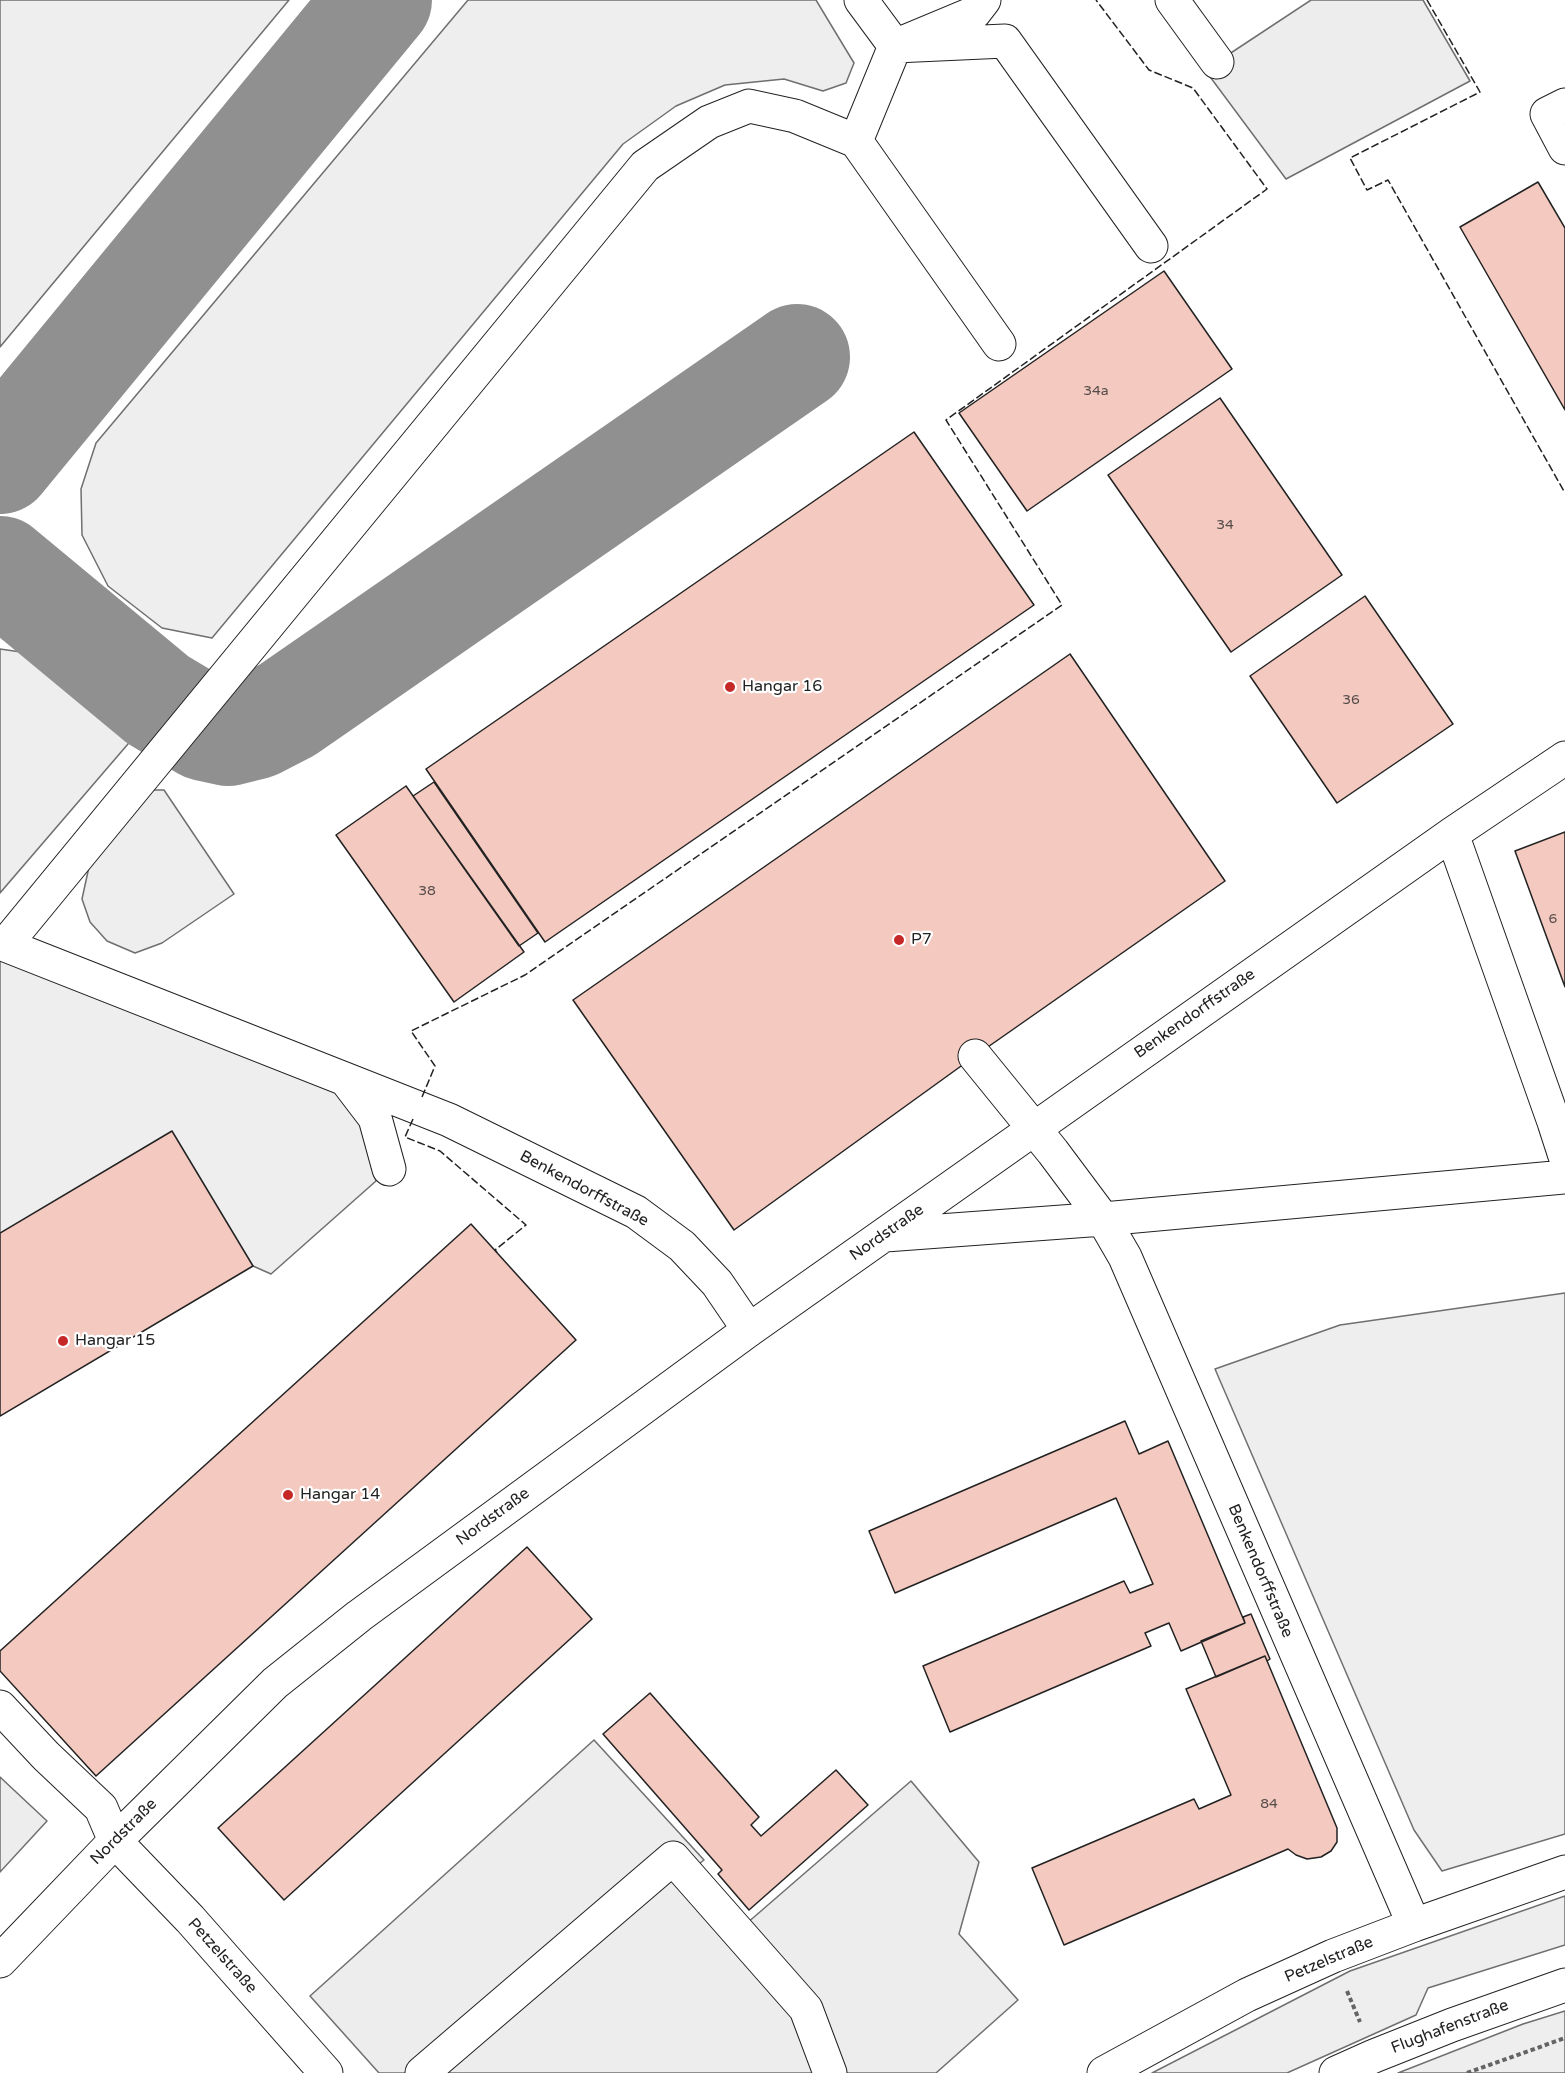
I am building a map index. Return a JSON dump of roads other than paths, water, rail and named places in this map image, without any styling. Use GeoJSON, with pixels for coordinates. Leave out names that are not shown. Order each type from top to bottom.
{"type":"FeatureCollection","features":[{"type":"Feature","properties":{"kind":"street"},"geometry":{"type":"LineString","coordinates":[[861,0],[895,46]]}},
{"type":"Feature","properties":{"kind":"street"},"geometry":{"type":"LineString","coordinates":[[856,141],[895,46],[979,6],[1011,0]]}},
{"type":"Feature","properties":{"kind":"street"},"geometry":{"type":"LineString","coordinates":[[1172,0],[1217,62]]}},
{"type":"Feature","properties":{"kind":"street"},"geometry":{"type":"LineString","coordinates":[[895,46],[1005,41],[1150,246]]}},
{"type":"Feature","properties":{"kind":"street"},"geometry":{"type":"LineString","coordinates":[[1565,105],[1547,114],[1565,148]]}},
{"type":"Feature","properties":{"kind":"street"},"geometry":{"type":"LineString","coordinates":[[3,944],[645,166],[709,122],[749,106],[795,116],[856,141],[999,344]]}},
{"type":"Feature","properties":{"kind":"street","name":"Benkendorffstraße"},"geometry":{"type":"LineString","coordinates":[[1414,1925],[1125,1257],[1103,1219],[1033,1129],[1452,834],[1565,758]]}},
{"type":"Feature","properties":{"kind":"street"},"geometry":{"type":"LineString","coordinates":[[1452,834],[1565,1156]]}},
{"type":"Feature","properties":{"kind":"street","name":"Benkendorffstraße"},"geometry":{"type":"LineString","coordinates":[[3,944],[449,1120],[636,1212],[682,1246],[717,1283],[749,1330]]}},
{"type":"Feature","properties":{"kind":"street"},"geometry":{"type":"LineString","coordinates":[[975,1056],[1033,1129]]}},
{"type":"Feature","properties":{"kind":"street"},"geometry":{"type":"LineString","coordinates":[[345,1079],[375,1118],[388,1169]]}},
{"type":"Feature","properties":{"kind":"street","name":"Nordstraße"},"geometry":{"type":"LineString","coordinates":[[0,1961],[115,1841],[283,1677],[359,1616],[749,1330],[1033,1129]]}},
{"type":"Feature","properties":{"kind":"street"},"geometry":{"type":"LineString","coordinates":[[884,1235],[1103,1219],[1565,1177]]}},
{"type":"Feature","properties":{"kind":"street"},"geometry":{"type":"LineString","coordinates":[[0,1707],[46,1756],[101,1808],[115,1841]]}},
{"type":"Feature","properties":{"kind":"street","name":"Petzelstraße"},"geometry":{"type":"LineString","coordinates":[[115,1841],[190,1919],[326,2073]]}},
{"type":"Feature","properties":{"kind":"street"},"geometry":{"type":"LineString","coordinates":[[422,2073],[673,1858],[806,2009],[830,2073]]}},
{"type":"Feature","properties":{"kind":"street","name":"Petzelstraße"},"geometry":{"type":"LineString","coordinates":[[1104,2073],[1247,1995],[1333,1956],[1565,1872]]}},
{"type":"Feature","properties":{"kind":"street","name":"Flughafenstraße"},"geometry":{"type":"LineString","coordinates":[[1336,2073],[1452,2025],[1565,1985]]}},
{"type":"Feature","properties":{"kind":"place","name":"Hangar 16"},"geometry":{"type":"Point","coordinates":[730,687]}},
{"type":"Feature","properties":{"kind":"place","name":"P7"},"geometry":{"type":"Point","coordinates":[899,940]}},
{"type":"Feature","properties":{"kind":"place","name":"Hangar 15"},"geometry":{"type":"Point","coordinates":[63,1341]}},
{"type":"Feature","properties":{"kind":"place","name":"Hangar 14"},"geometry":{"type":"Point","coordinates":[288,1495]}}]}
